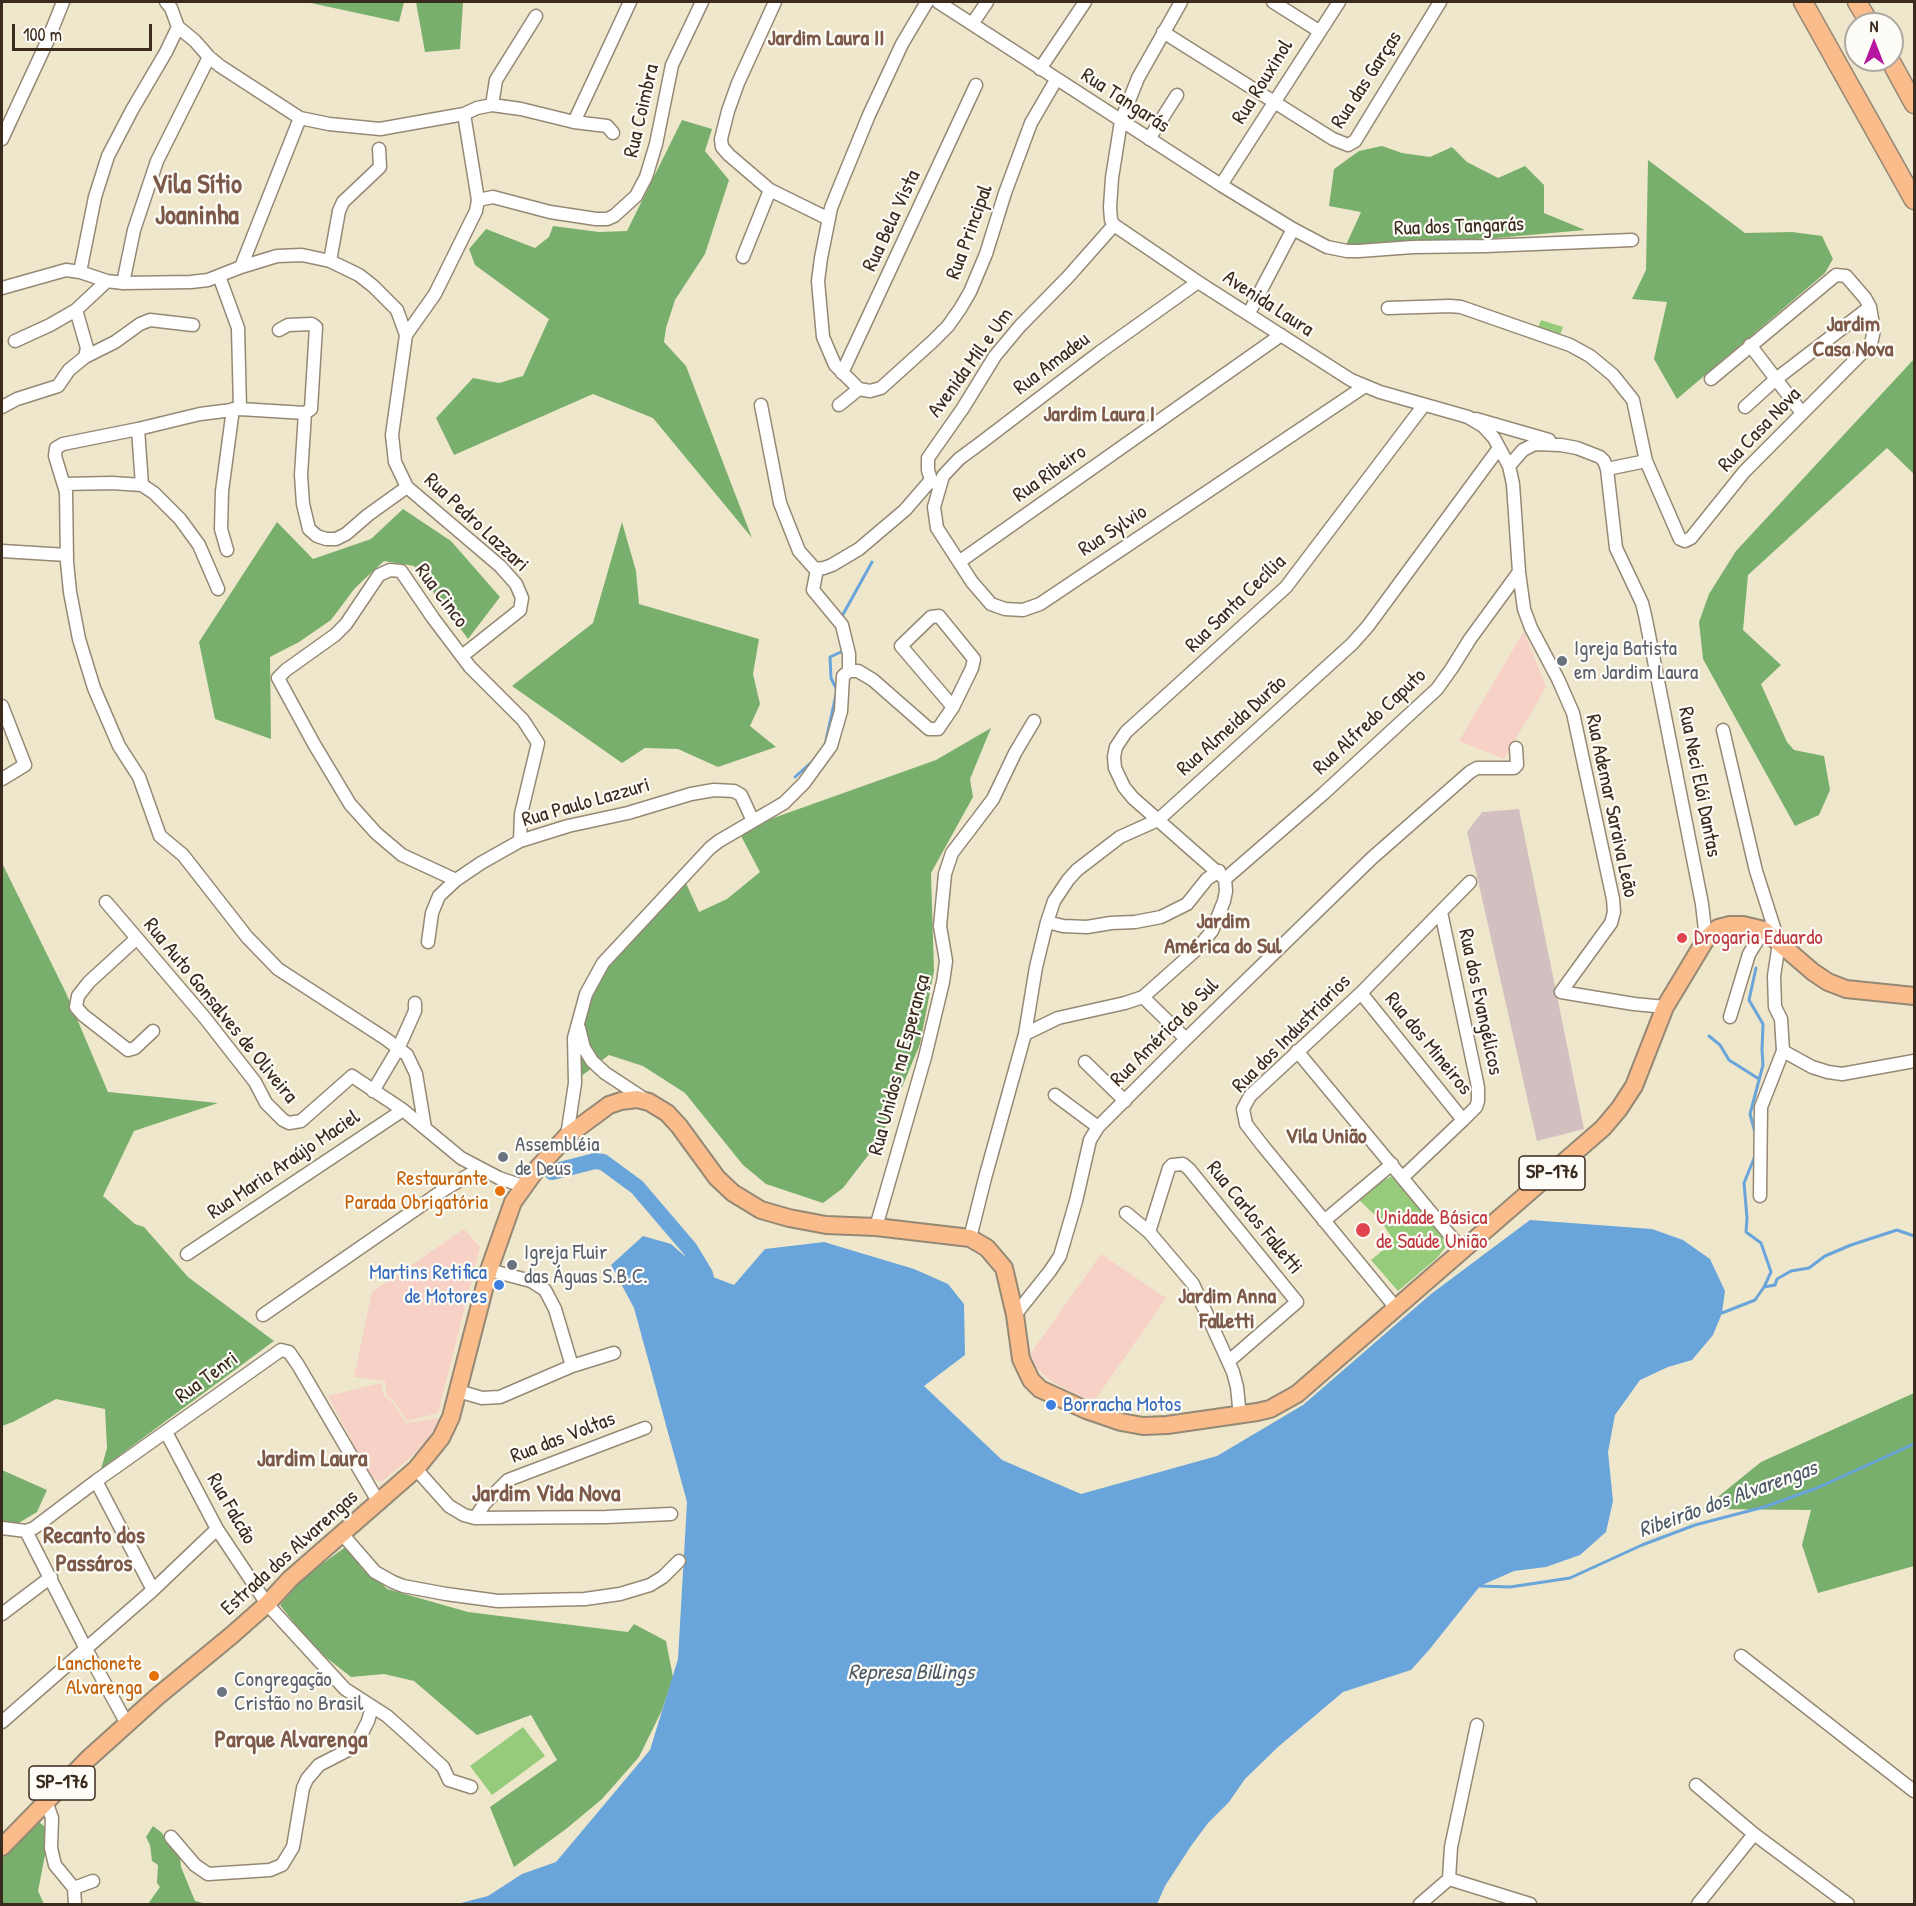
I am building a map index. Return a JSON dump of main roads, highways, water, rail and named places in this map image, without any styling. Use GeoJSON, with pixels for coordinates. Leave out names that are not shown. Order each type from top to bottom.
{"type":"FeatureCollection","features":[{"type":"Feature","properties":{"kind":"highway"},"geometry":{"type":"LineString","coordinates":[[1803,2],[1914,200]]}},
{"type":"Feature","properties":{"kind":"highway"},"geometry":{"type":"LineString","coordinates":[[1897,72],[1914,104]]}},
{"type":"Feature","properties":{"kind":"main road","name":"Estrada dos Alvarengas"},"geometry":{"type":"LineString","coordinates":[[2,1847],[88,1759],[267,1604],[290,1579],[416,1469],[441,1438],[451,1416],[489,1270],[507,1217],[523,1186],[567,1136],[609,1105],[637,1099],[649,1102],[667,1113],[717,1178],[733,1193],[753,1206],[789,1218],[826,1225],[876,1227],[970,1238],[987,1248],[1004,1268],[1016,1315],[1021,1359],[1024,1369],[1040,1389],[1120,1422],[1143,1426],[1199,1422],[1270,1409],[1297,1394],[1604,1128],[1634,1086],[1665,1007],[1706,939],[1718,928],[1730,925],[1764,930],[1828,982],[1846,989],[1877,993]]}},
{"type":"Feature","properties":{"kind":"main road"},"geometry":{"type":"LineString","coordinates":[[1877,993],[1914,987]]}},
{"type":"Feature","properties":{"kind":"main road"},"geometry":{"type":"LineString","coordinates":[[1877,993],[1914,996]]}},
{"type":"Feature","properties":{"kind":"water","name":"Represa Billings"},"geometry":{"type":"Polygon","coordinates":[[[1530,1220],[1652,1229],[1683,1240],[1710,1259],[1725,1291],[1722,1313],[1713,1335],[1692,1360],[1668,1367],[1640,1380],[1615,1415],[1608,1452],[1613,1501],[1606,1532],[1580,1555],[1546,1567],[1514,1571],[1480,1586],[1411,1670],[1343,1692],[1278,1747],[1245,1779],[1229,1802],[1208,1823],[1191,1846],[1165,1886],[1157,1904],[457,1904],[488,1896],[522,1874],[556,1862],[650,1750],[678,1659],[687,1502],[634,1308],[611,1265],[643,1236],[671,1244],[705,1274],[734,1285],[765,1249],[824,1242],[914,1269],[948,1284],[964,1304],[965,1355],[924,1386],[1002,1460],[1081,1494],[1217,1456],[1303,1405],[1431,1294],[1530,1220]]]}},
{"type":"Feature","properties":{"kind":"waterway"},"geometry":{"type":"LineString","coordinates":[[841,618],[872,562]]}},
{"type":"Feature","properties":{"kind":"waterway"},"geometry":{"type":"LineString","coordinates":[[825,745],[837,690],[831,678],[830,657],[843,651],[842,648]]}},
{"type":"Feature","properties":{"kind":"waterway"},"geometry":{"type":"LineString","coordinates":[[795,777],[814,760]]}},
{"type":"Feature","properties":{"kind":"waterway"},"geometry":{"type":"LineString","coordinates":[[1756,968],[1749,1000],[1763,1024],[1763,1065],[1750,1114],[1756,1136]]}},
{"type":"Feature","properties":{"kind":"waterway"},"geometry":{"type":"LineString","coordinates":[[1709,1036],[1720,1045],[1729,1060],[1759,1079]]}},
{"type":"Feature","properties":{"kind":"waterway"},"geometry":{"type":"LineString","coordinates":[[1755,1156],[1744,1183],[1746,1232],[1761,1243],[1771,1272],[1764,1287]]}},
{"type":"Feature","properties":{"kind":"waterway"},"geometry":{"type":"LineString","coordinates":[[552,1172],[595,1161],[603,1162],[637,1187],[690,1249],[705,1274],[710,1295]]}},
{"type":"Feature","properties":{"kind":"waterway"},"geometry":{"type":"LineString","coordinates":[[1722,1313],[1755,1300],[1764,1287],[1775,1285],[1777,1279],[1791,1271],[1809,1268],[1825,1256],[1851,1245],[1897,1230],[1914,1236]]}},
{"type":"Feature","properties":{"kind":"waterway","name":"Ribeirão dos Alvarengas"},"geometry":{"type":"LineString","coordinates":[[1480,1586],[1510,1587],[1570,1578],[1642,1545],[1695,1525],[1764,1507],[1817,1488],[1914,1444]]}},
{"type":"Feature","properties":{"kind":"place","name":"Igreja Batista em Jardim Laura"},"geometry":{"type":"Point","coordinates":[1562,661]}},
{"type":"Feature","properties":{"kind":"place","name":"Drogaria Eduardo"},"geometry":{"type":"Point","coordinates":[1682,938]}},
{"type":"Feature","properties":{"kind":"place","name":"Assembléia de Deus"},"geometry":{"type":"Point","coordinates":[503,1157]}},
{"type":"Feature","properties":{"kind":"place","name":"Restaurante Parada Obrigatória"},"geometry":{"type":"Point","coordinates":[500,1191]}},
{"type":"Feature","properties":{"kind":"place","name":"Unidade Básica de Saúde União"},"geometry":{"type":"Point","coordinates":[1363,1230]}},
{"type":"Feature","properties":{"kind":"place","name":"Igreja Fluir das Águas S.B.C."},"geometry":{"type":"Point","coordinates":[512,1265]}},
{"type":"Feature","properties":{"kind":"place","name":"Martins Retifica de Motores"},"geometry":{"type":"Point","coordinates":[499,1285]}},
{"type":"Feature","properties":{"kind":"place","name":"Borracha Motos"},"geometry":{"type":"Point","coordinates":[1051,1405]}},
{"type":"Feature","properties":{"kind":"place","name":"Lanchonete Alvarenga"},"geometry":{"type":"Point","coordinates":[154,1676]}},
{"type":"Feature","properties":{"kind":"place","name":"Congregação Cristão no Brasil"},"geometry":{"type":"Point","coordinates":[222,1692]}},
{"type":"Feature","properties":{"kind":"district","name":"Jardim Laura II"},"geometry":{"type":"Point","coordinates":[826,39]}},
{"type":"Feature","properties":{"kind":"district","name":"Vila Sítio Joaninha"},"geometry":{"type":"Point","coordinates":[197,202]}},
{"type":"Feature","properties":{"kind":"district","name":"Jardim Casa Nova"},"geometry":{"type":"Point","coordinates":[1853,338]}},
{"type":"Feature","properties":{"kind":"district","name":"Jardim Laura I"},"geometry":{"type":"Point","coordinates":[1099,415]}},
{"type":"Feature","properties":{"kind":"district","name":"Jardim América do Sul"},"geometry":{"type":"Point","coordinates":[1223,934]}},
{"type":"Feature","properties":{"kind":"district","name":"Vila União"},"geometry":{"type":"Point","coordinates":[1326,1137]}},
{"type":"Feature","properties":{"kind":"district","name":"Jardim Anna Falletti"},"geometry":{"type":"Point","coordinates":[1227,1310]}},
{"type":"Feature","properties":{"kind":"district","name":"Jardim Laura"},"geometry":{"type":"Point","coordinates":[312,1460]}},
{"type":"Feature","properties":{"kind":"district","name":"Jardim Vida Nova"},"geometry":{"type":"Point","coordinates":[546,1495]}},
{"type":"Feature","properties":{"kind":"district","name":"Recanto dos Passáros"},"geometry":{"type":"Point","coordinates":[94,1551]}},
{"type":"Feature","properties":{"kind":"district","name":"Parque Alvarenga"},"geometry":{"type":"Point","coordinates":[291,1741]}}]}
